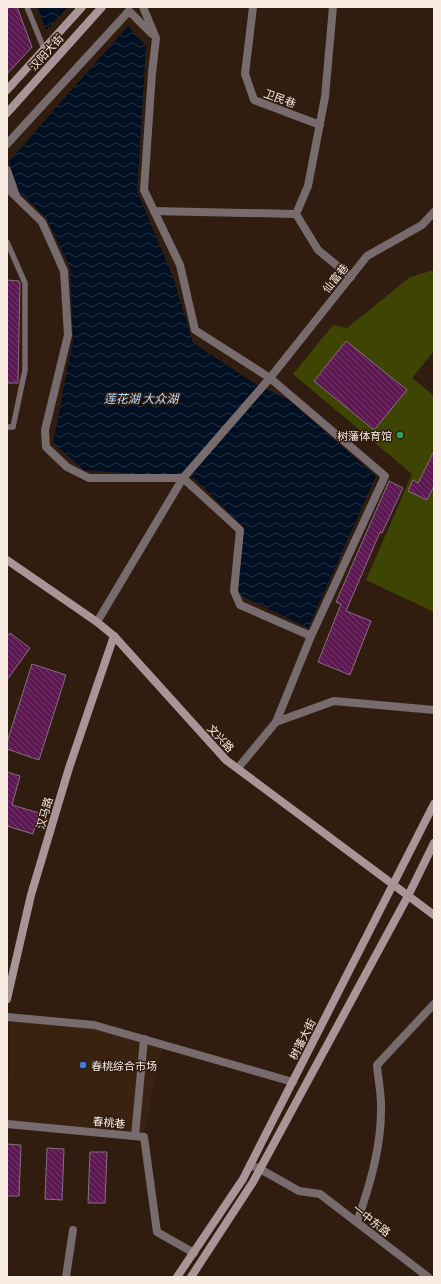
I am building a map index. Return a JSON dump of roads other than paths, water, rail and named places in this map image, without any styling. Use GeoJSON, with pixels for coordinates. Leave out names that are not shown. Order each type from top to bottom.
{"type":"FeatureCollection","features":[{"type":"Feature","properties":{"kind":"street","name":"汉阳大街"},"geometry":{"type":"LineString","coordinates":[[7,90],[82,7]]}},
{"type":"Feature","properties":{"kind":"street","name":"汉阳大街"},"geometry":{"type":"LineString","coordinates":[[7,113],[102,7]]}},
{"type":"Feature","properties":{"kind":"street"},"geometry":{"type":"LineString","coordinates":[[143,7],[156,38],[152,73],[144,190],[180,265],[195,330],[270,378],[385,476],[311,636],[276,722],[238,768]]}},
{"type":"Feature","properties":{"kind":"street","name":"卫民巷"},"geometry":{"type":"LineString","coordinates":[[253,7],[245,74],[254,100],[320,124]]}},
{"type":"Feature","properties":{"kind":"street"},"geometry":{"type":"LineString","coordinates":[[296,214],[308,186],[325,97],[333,7]]}},
{"type":"Feature","properties":{"kind":"street"},"geometry":{"type":"LineString","coordinates":[[7,144],[129,11],[156,38]]}},
{"type":"Feature","properties":{"kind":"street"},"geometry":{"type":"LineString","coordinates":[[7,170],[16,198]]}},
{"type":"Feature","properties":{"kind":"street"},"geometry":{"type":"LineString","coordinates":[[7,188],[42,222],[64,271],[68,335],[45,430],[46,447],[67,467],[89,478],[183,478],[240,530],[234,591],[240,605],[311,636]]}},
{"type":"Feature","properties":{"kind":"street"},"geometry":{"type":"LineString","coordinates":[[154,211],[296,214]]}},
{"type":"Feature","properties":{"kind":"street","name":"仙富巷"},"geometry":{"type":"LineString","coordinates":[[98,622],[183,478],[270,378],[367,256],[422,225],[434,212]]}},
{"type":"Feature","properties":{"kind":"street"},"geometry":{"type":"LineString","coordinates":[[296,214],[318,250],[351,277]]}},
{"type":"Feature","properties":{"kind":"street","name":"文兴路"},"geometry":{"type":"LineString","coordinates":[[7,560],[98,622],[114,636],[226,760],[434,915]]}},
{"type":"Feature","properties":{"kind":"street","name":"汉马路"},"geometry":{"type":"LineString","coordinates":[[7,999],[38,873],[69,768],[114,636]]}},
{"type":"Feature","properties":{"kind":"street"},"geometry":{"type":"LineString","coordinates":[[276,722],[334,701],[434,710]]}},
{"type":"Feature","properties":{"kind":"street","name":"树藩大街"},"geometry":{"type":"LineString","coordinates":[[177,1277],[243,1179],[434,804]]}},
{"type":"Feature","properties":{"kind":"street"},"geometry":{"type":"LineString","coordinates":[[191,1277],[260,1169],[408,896],[434,844]]}},
{"type":"Feature","properties":{"kind":"street"},"geometry":{"type":"LineString","coordinates":[[358,1222],[377,1153],[381,1106],[377,1065],[434,1004]]}},
{"type":"Feature","properties":{"kind":"street"},"geometry":{"type":"LineString","coordinates":[[7,1017],[94,1025],[292,1082]]}},
{"type":"Feature","properties":{"kind":"street","name":"春桃巷"},"geometry":{"type":"LineString","coordinates":[[7,1124],[135,1136],[144,1039]]}},
{"type":"Feature","properties":{"kind":"street"},"geometry":{"type":"LineString","coordinates":[[135,1136],[144,1137],[157,1232],[194,1253]]}},
{"type":"Feature","properties":{"kind":"street"},"geometry":{"type":"LineString","coordinates":[[250,1165],[260,1169]]}},
{"type":"Feature","properties":{"kind":"street","name":"一中东路"},"geometry":{"type":"LineString","coordinates":[[260,1169],[299,1191],[320,1194],[428,1277]]}},
{"type":"Feature","properties":{"kind":"street"},"geometry":{"type":"LineString","coordinates":[[66,1277],[73,1230]]}},
{"type":"Feature","properties":{"kind":"lane"},"geometry":{"type":"LineString","coordinates":[[27,7],[44,49]]}},
{"type":"Feature","properties":{"kind":"lane"},"geometry":{"type":"LineString","coordinates":[[7,242],[24,282],[25,370],[14,427],[7,427]]}},
{"type":"Feature","properties":{"kind":"water"},"geometry":{"type":"Polygon","coordinates":[[[37,7],[68,7],[46,30],[37,7]]]}},
{"type":"Feature","properties":{"kind":"water","name":"莲花湖 大众湖"},"geometry":{"type":"Polygon","coordinates":[[[128,26],[146,46],[137,191],[173,277],[193,343],[254,383],[289,400],[376,476],[308,628],[238,594],[243,527],[194,478],[84,470],[53,443],[73,340],[70,267],[46,217],[17,190],[9,161],[128,26]]]}},
{"type":"Feature","properties":{"kind":"place","name":"树藩体育馆"},"geometry":{"type":"Point","coordinates":[400,435]}},
{"type":"Feature","properties":{"kind":"place","name":"春桃综合市场"},"geometry":{"type":"Point","coordinates":[83,1065]}}]}
